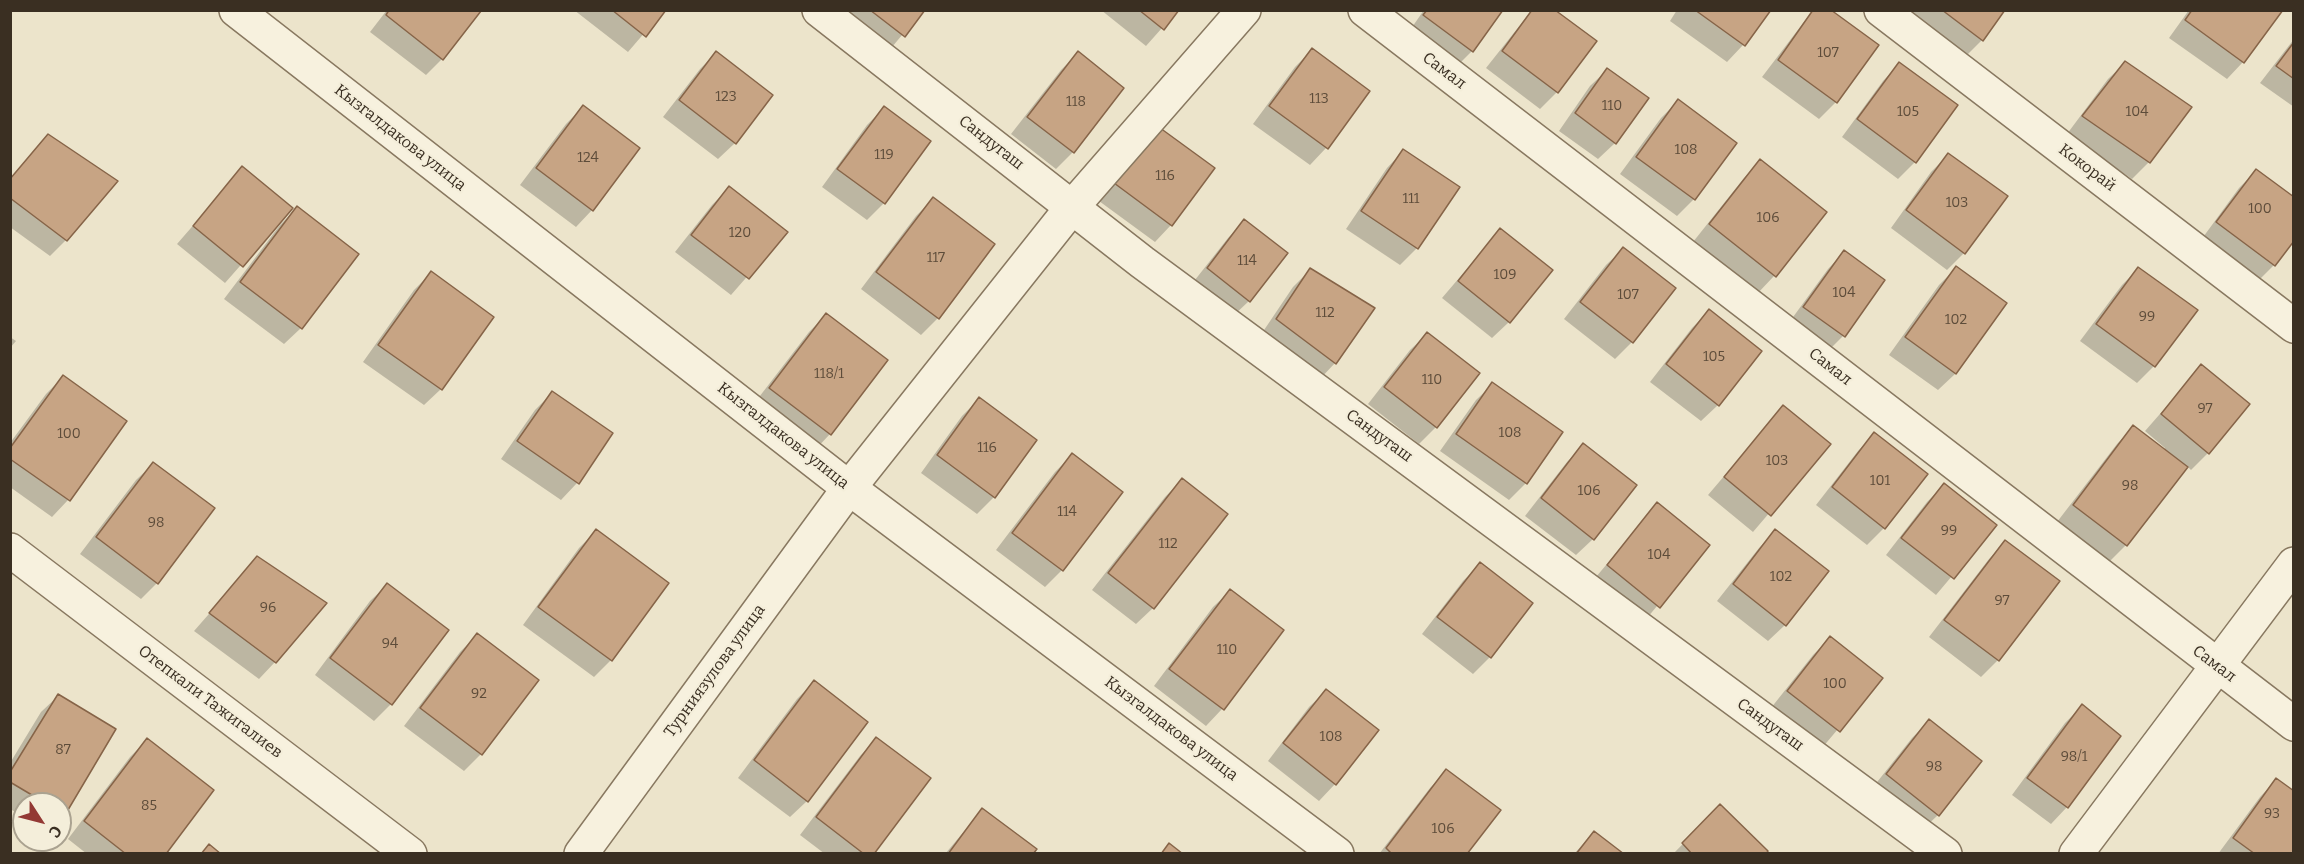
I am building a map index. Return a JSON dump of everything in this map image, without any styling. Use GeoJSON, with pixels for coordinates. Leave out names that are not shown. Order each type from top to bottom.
{"type":"FeatureCollection","features":[{"type":"Feature","properties":{"kind":"street","name":"Кызгалдакова улица"},"geometry":{"type":"LineString","coordinates":[[236,10],[849,488],[1337,854]]}},
{"type":"Feature","properties":{"kind":"street","name":"Сандугаш"},"geometry":{"type":"LineString","coordinates":[[819,10],[1152,269],[1945,854]]}},
{"type":"Feature","properties":{"kind":"street","name":"Турниязулова улица"},"geometry":{"type":"LineString","coordinates":[[581,854],[849,488],[1072,206],[1244,10]]}},
{"type":"Feature","properties":{"kind":"street","name":"Самал"},"geometry":{"type":"LineString","coordinates":[[1365,10],[2294,724]]}},
{"type":"Feature","properties":{"kind":"street","name":"Кокорай"},"geometry":{"type":"LineString","coordinates":[[1881,10],[2294,326]]}},
{"type":"Feature","properties":{"kind":"street","name":"Отепкали Тажигалиев"},"geometry":{"type":"LineString","coordinates":[[10,550],[410,854]]}},
{"type":"Feature","properties":{"kind":"street"},"geometry":{"type":"LineString","coordinates":[[2076,854],[2294,564]]}},
{"type":"Feature","properties":{"kind":"building"},"geometry":{"type":"Polygon","coordinates":[[[389,10],[481,11],[443,60],[386,15],[389,10]]]}},
{"type":"Feature","properties":{"kind":"building"},"geometry":{"type":"Polygon","coordinates":[[[612,10],[666,10],[646,37],[612,10]]]}},
{"type":"Feature","properties":{"kind":"building"},"geometry":{"type":"Polygon","coordinates":[[[870,10],[925,10],[905,37],[870,10]]]}},
{"type":"Feature","properties":{"kind":"building"},"geometry":{"type":"Polygon","coordinates":[[[1139,10],[1179,10],[1164,30],[1139,10]]]}},
{"type":"Feature","properties":{"kind":"building"},"geometry":{"type":"Polygon","coordinates":[[[1427,10],[1503,10],[1473,52],[1423,15],[1427,10]]]}},
{"type":"Feature","properties":{"kind":"building"},"geometry":{"type":"Polygon","coordinates":[[[1532,10],[1555,10],[1597,41],[1558,93],[1502,51],[1532,10]]]}},
{"type":"Feature","properties":{"kind":"building"},"geometry":{"type":"Polygon","coordinates":[[[1695,10],[1771,10],[1745,46],[1695,10]]]}},
{"type":"Feature","properties":{"kind":"building"},"geometry":{"type":"Polygon","coordinates":[[[1813,10],[1831,10],[1879,45],[1837,103],[1778,60],[1813,10]]]}},
{"type":"Feature","properties":{"kind":"building"},"geometry":{"type":"Polygon","coordinates":[[[1942,10],[2005,10],[1983,41],[1942,10]]]}},
{"type":"Feature","properties":{"kind":"building"},"geometry":{"type":"Polygon","coordinates":[[[2192,10],[2283,10],[2244,63],[2185,20],[2192,10]]]}},
{"type":"Feature","properties":{"kind":"building"},"geometry":{"type":"Polygon","coordinates":[[[2294,42],[2294,79],[2276,66],[2294,42]]]}},
{"type":"Feature","properties":{"kind":"building"},"geometry":{"type":"Polygon","coordinates":[[[1312,48],[1370,91],[1328,149],[1269,106],[1312,48]]]}},
{"type":"Feature","properties":{"kind":"building"},"geometry":{"type":"Polygon","coordinates":[[[716,51],[773,95],[736,144],[679,100],[716,51]]]}},
{"type":"Feature","properties":{"kind":"building"},"geometry":{"type":"Polygon","coordinates":[[[1078,51],[1124,88],[1074,153],[1027,117],[1078,51]]]}},
{"type":"Feature","properties":{"kind":"building"},"geometry":{"type":"Polygon","coordinates":[[[2125,61],[2192,107],[2150,163],[2082,116],[2125,61]]]}},
{"type":"Feature","properties":{"kind":"building"},"geometry":{"type":"Polygon","coordinates":[[[1899,62],[1958,105],[1916,163],[1857,119],[1899,62]]]}},
{"type":"Feature","properties":{"kind":"building"},"geometry":{"type":"Polygon","coordinates":[[[1607,68],[1649,98],[1616,144],[1575,113],[1607,68]]]}},
{"type":"Feature","properties":{"kind":"building"},"geometry":{"type":"Polygon","coordinates":[[[1678,99],[1737,143],[1695,200],[1636,157],[1678,99]]]}},
{"type":"Feature","properties":{"kind":"building"},"geometry":{"type":"Polygon","coordinates":[[[583,105],[640,148],[593,211],[536,168],[583,105]]]}},
{"type":"Feature","properties":{"kind":"building"},"geometry":{"type":"Polygon","coordinates":[[[884,106],[931,141],[885,204],[837,169],[884,106]]]}},
{"type":"Feature","properties":{"kind":"building"},"geometry":{"type":"Polygon","coordinates":[[[1156,125],[1215,168],[1172,226],[1114,183],[1156,125]]]}},
{"type":"Feature","properties":{"kind":"building"},"geometry":{"type":"Polygon","coordinates":[[[48,134],[118,181],[67,241],[10,198],[10,179],[48,134]]]}},
{"type":"Feature","properties":{"kind":"building"},"geometry":{"type":"Polygon","coordinates":[[[1403,149],[1460,187],[1418,249],[1361,211],[1403,149]]]}},
{"type":"Feature","properties":{"kind":"building"},"geometry":{"type":"Polygon","coordinates":[[[1948,153],[2008,196],[1965,254],[1906,210],[1948,153]]]}},
{"type":"Feature","properties":{"kind":"building"},"geometry":{"type":"Polygon","coordinates":[[[1760,159],[1827,212],[1776,277],[1709,224],[1760,159]]]}},
{"type":"Feature","properties":{"kind":"building"},"geometry":{"type":"Polygon","coordinates":[[[242,166],[293,208],[243,267],[193,226],[242,166]]]}},
{"type":"Feature","properties":{"kind":"building"},"geometry":{"type":"Polygon","coordinates":[[[2256,169],[2294,197],[2294,241],[2275,266],[2216,222],[2256,169]]]}},
{"type":"Feature","properties":{"kind":"building"},"geometry":{"type":"Polygon","coordinates":[[[729,186],[788,232],[749,279],[691,235],[729,186]]]}},
{"type":"Feature","properties":{"kind":"building"},"geometry":{"type":"Polygon","coordinates":[[[933,197],[995,244],[939,319],[876,272],[933,197]]]}},
{"type":"Feature","properties":{"kind":"building"},"geometry":{"type":"Polygon","coordinates":[[[297,206],[359,254],[302,329],[240,282],[297,206]]]}},
{"type":"Feature","properties":{"kind":"building"},"geometry":{"type":"Polygon","coordinates":[[[1244,219],[1288,253],[1250,302],[1207,268],[1244,219]]]}},
{"type":"Feature","properties":{"kind":"building"},"geometry":{"type":"Polygon","coordinates":[[[1500,228],[1553,270],[1510,323],[1458,281],[1500,228]]]}},
{"type":"Feature","properties":{"kind":"building"},"geometry":{"type":"Polygon","coordinates":[[[1623,247],[1676,288],[1633,343],[1580,302],[1623,247]]]}},
{"type":"Feature","properties":{"kind":"building"},"geometry":{"type":"Polygon","coordinates":[[[1844,250],[1885,280],[1845,337],[1803,307],[1844,250]]]}},
{"type":"Feature","properties":{"kind":"building"},"geometry":{"type":"Polygon","coordinates":[[[1956,266],[2007,303],[1956,374],[1905,337],[1956,266]]]}},
{"type":"Feature","properties":{"kind":"building"},"geometry":{"type":"Polygon","coordinates":[[[2138,267],[2198,310],[2155,367],[2096,324],[2138,267]]]}},
{"type":"Feature","properties":{"kind":"building"},"geometry":{"type":"Polygon","coordinates":[[[1310,268],[1375,308],[1336,364],[1276,319],[1310,268]]]}},
{"type":"Feature","properties":{"kind":"building"},"geometry":{"type":"Polygon","coordinates":[[[431,271],[494,317],[442,390],[378,345],[431,271]]]}},
{"type":"Feature","properties":{"kind":"building"},"geometry":{"type":"Polygon","coordinates":[[[1709,309],[1762,351],[1719,406],[1666,364],[1709,309]]]}},
{"type":"Feature","properties":{"kind":"building"},"geometry":{"type":"Polygon","coordinates":[[[826,313],[888,360],[831,435],[769,388],[826,313]]]}},
{"type":"Feature","properties":{"kind":"building"},"geometry":{"type":"Polygon","coordinates":[[[1427,332],[1480,373],[1437,428],[1384,387],[1427,332]]]}},
{"type":"Feature","properties":{"kind":"building"},"geometry":{"type":"Polygon","coordinates":[[[2201,364],[2250,404],[2209,454],[2161,414],[2201,364]]]}},
{"type":"Feature","properties":{"kind":"building"},"geometry":{"type":"Polygon","coordinates":[[[63,375],[127,421],[70,501],[10,459],[10,448],[63,375]]]}},
{"type":"Feature","properties":{"kind":"building"},"geometry":{"type":"Polygon","coordinates":[[[1492,382],[1563,432],[1527,484],[1456,434],[1492,382]]]}},
{"type":"Feature","properties":{"kind":"building"},"geometry":{"type":"Polygon","coordinates":[[[552,391],[613,433],[579,484],[517,441],[552,391]]]}},
{"type":"Feature","properties":{"kind":"building"},"geometry":{"type":"Polygon","coordinates":[[[979,397],[1037,440],[995,498],[937,455],[979,397]]]}},
{"type":"Feature","properties":{"kind":"building"},"geometry":{"type":"Polygon","coordinates":[[[1783,405],[1831,444],[1771,516],[1724,477],[1783,405]]]}},
{"type":"Feature","properties":{"kind":"building"},"geometry":{"type":"Polygon","coordinates":[[[2133,425],[2188,467],[2127,546],[2073,505],[2133,425]]]}},
{"type":"Feature","properties":{"kind":"building"},"geometry":{"type":"Polygon","coordinates":[[[1874,432],[1928,474],[1885,529],[1832,487],[1874,432]]]}},
{"type":"Feature","properties":{"kind":"building"},"geometry":{"type":"Polygon","coordinates":[[[1583,443],[1637,485],[1594,540],[1541,498],[1583,443]]]}},
{"type":"Feature","properties":{"kind":"building"},"geometry":{"type":"Polygon","coordinates":[[[1072,453],[1123,492],[1063,571],[1012,533],[1072,453]]]}},
{"type":"Feature","properties":{"kind":"building"},"geometry":{"type":"Polygon","coordinates":[[[153,462],[215,508],[158,584],[96,537],[153,462]]]}},
{"type":"Feature","properties":{"kind":"building"},"geometry":{"type":"Polygon","coordinates":[[[1182,478],[1228,514],[1154,609],[1108,573],[1182,478]]]}},
{"type":"Feature","properties":{"kind":"building"},"geometry":{"type":"Polygon","coordinates":[[[1944,483],[1997,525],[1954,579],[1901,538],[1944,483]]]}},
{"type":"Feature","properties":{"kind":"building"},"geometry":{"type":"Polygon","coordinates":[[[1657,502],[1710,545],[1660,608],[1607,565],[1657,502]]]}},
{"type":"Feature","properties":{"kind":"building"},"geometry":{"type":"Polygon","coordinates":[[[596,529],[669,583],[612,661],[538,607],[596,529]]]}},
{"type":"Feature","properties":{"kind":"building"},"geometry":{"type":"Polygon","coordinates":[[[1775,529],[1829,571],[1786,626],[1733,584],[1775,529]]]}},
{"type":"Feature","properties":{"kind":"building"},"geometry":{"type":"Polygon","coordinates":[[[2005,540],[2060,581],[1999,661],[1944,620],[2005,540]]]}},
{"type":"Feature","properties":{"kind":"building"},"geometry":{"type":"Polygon","coordinates":[[[257,556],[327,603],[276,663],[209,613],[257,556]]]}},
{"type":"Feature","properties":{"kind":"building"},"geometry":{"type":"Polygon","coordinates":[[[1480,562],[1533,603],[1491,658],[1437,617],[1480,562]]]}},
{"type":"Feature","properties":{"kind":"building"},"geometry":{"type":"Polygon","coordinates":[[[387,583],[449,630],[392,705],[330,658],[387,583]]]}},
{"type":"Feature","properties":{"kind":"building"},"geometry":{"type":"Polygon","coordinates":[[[1230,589],[1284,630],[1224,710],[1169,669],[1230,589]]]}},
{"type":"Feature","properties":{"kind":"building"},"geometry":{"type":"Polygon","coordinates":[[[477,633],[539,680],[482,755],[420,708],[477,633]]]}},
{"type":"Feature","properties":{"kind":"building"},"geometry":{"type":"Polygon","coordinates":[[[1830,636],[1883,678],[1840,732],[1787,691],[1830,636]]]}},
{"type":"Feature","properties":{"kind":"building"},"geometry":{"type":"Polygon","coordinates":[[[814,680],[868,722],[808,802],[754,760],[814,680]]]}},
{"type":"Feature","properties":{"kind":"building"},"geometry":{"type":"Polygon","coordinates":[[[1326,689],[1379,730],[1336,785],[1283,743],[1326,689]]]}},
{"type":"Feature","properties":{"kind":"building"},"geometry":{"type":"Polygon","coordinates":[[[58,694],[116,729],[72,803],[72,792],[27,792],[10,782],[10,772],[58,694]]]}},
{"type":"Feature","properties":{"kind":"building"},"geometry":{"type":"Polygon","coordinates":[[[2082,704],[2121,736],[2068,808],[2027,778],[2082,704]]]}},
{"type":"Feature","properties":{"kind":"building"},"geometry":{"type":"Polygon","coordinates":[[[1929,719],[1982,761],[1939,816],[1886,774],[1929,719]]]}},
{"type":"Feature","properties":{"kind":"building"},"geometry":{"type":"Polygon","coordinates":[[[876,737],[931,778],[874,854],[864,854],[816,817],[876,737]]]}},
{"type":"Feature","properties":{"kind":"building"},"geometry":{"type":"Polygon","coordinates":[[[147,738],[214,790],[166,854],[126,854],[84,821],[147,738]]]}},
{"type":"Feature","properties":{"kind":"building"},"geometry":{"type":"Polygon","coordinates":[[[1446,769],[1501,810],[1467,854],[1392,854],[1386,848],[1446,769]]]}},
{"type":"Feature","properties":{"kind":"building"},"geometry":{"type":"Polygon","coordinates":[[[2276,778],[2294,791],[2294,854],[2255,854],[2233,838],[2276,778]]]}},
{"type":"Feature","properties":{"kind":"building"},"geometry":{"type":"Polygon","coordinates":[[[1720,804],[1768,851],[1766,854],[1692,854],[1682,843],[1720,804]]]}},
{"type":"Feature","properties":{"kind":"building"},"geometry":{"type":"Polygon","coordinates":[[[982,808],[1037,849],[1033,854],[948,854],[982,808]]]}},
{"type":"Feature","properties":{"kind":"building"},"geometry":{"type":"Polygon","coordinates":[[[1594,831],[1624,854],[1576,854],[1594,831]]]}},
{"type":"Feature","properties":{"kind":"building"},"geometry":{"type":"Polygon","coordinates":[[[1169,843],[1183,854],[1161,854],[1169,843]]]}},
{"type":"Feature","properties":{"kind":"building"},"geometry":{"type":"Polygon","coordinates":[[[209,844],[221,854],[201,854],[209,844]]]}}]}
